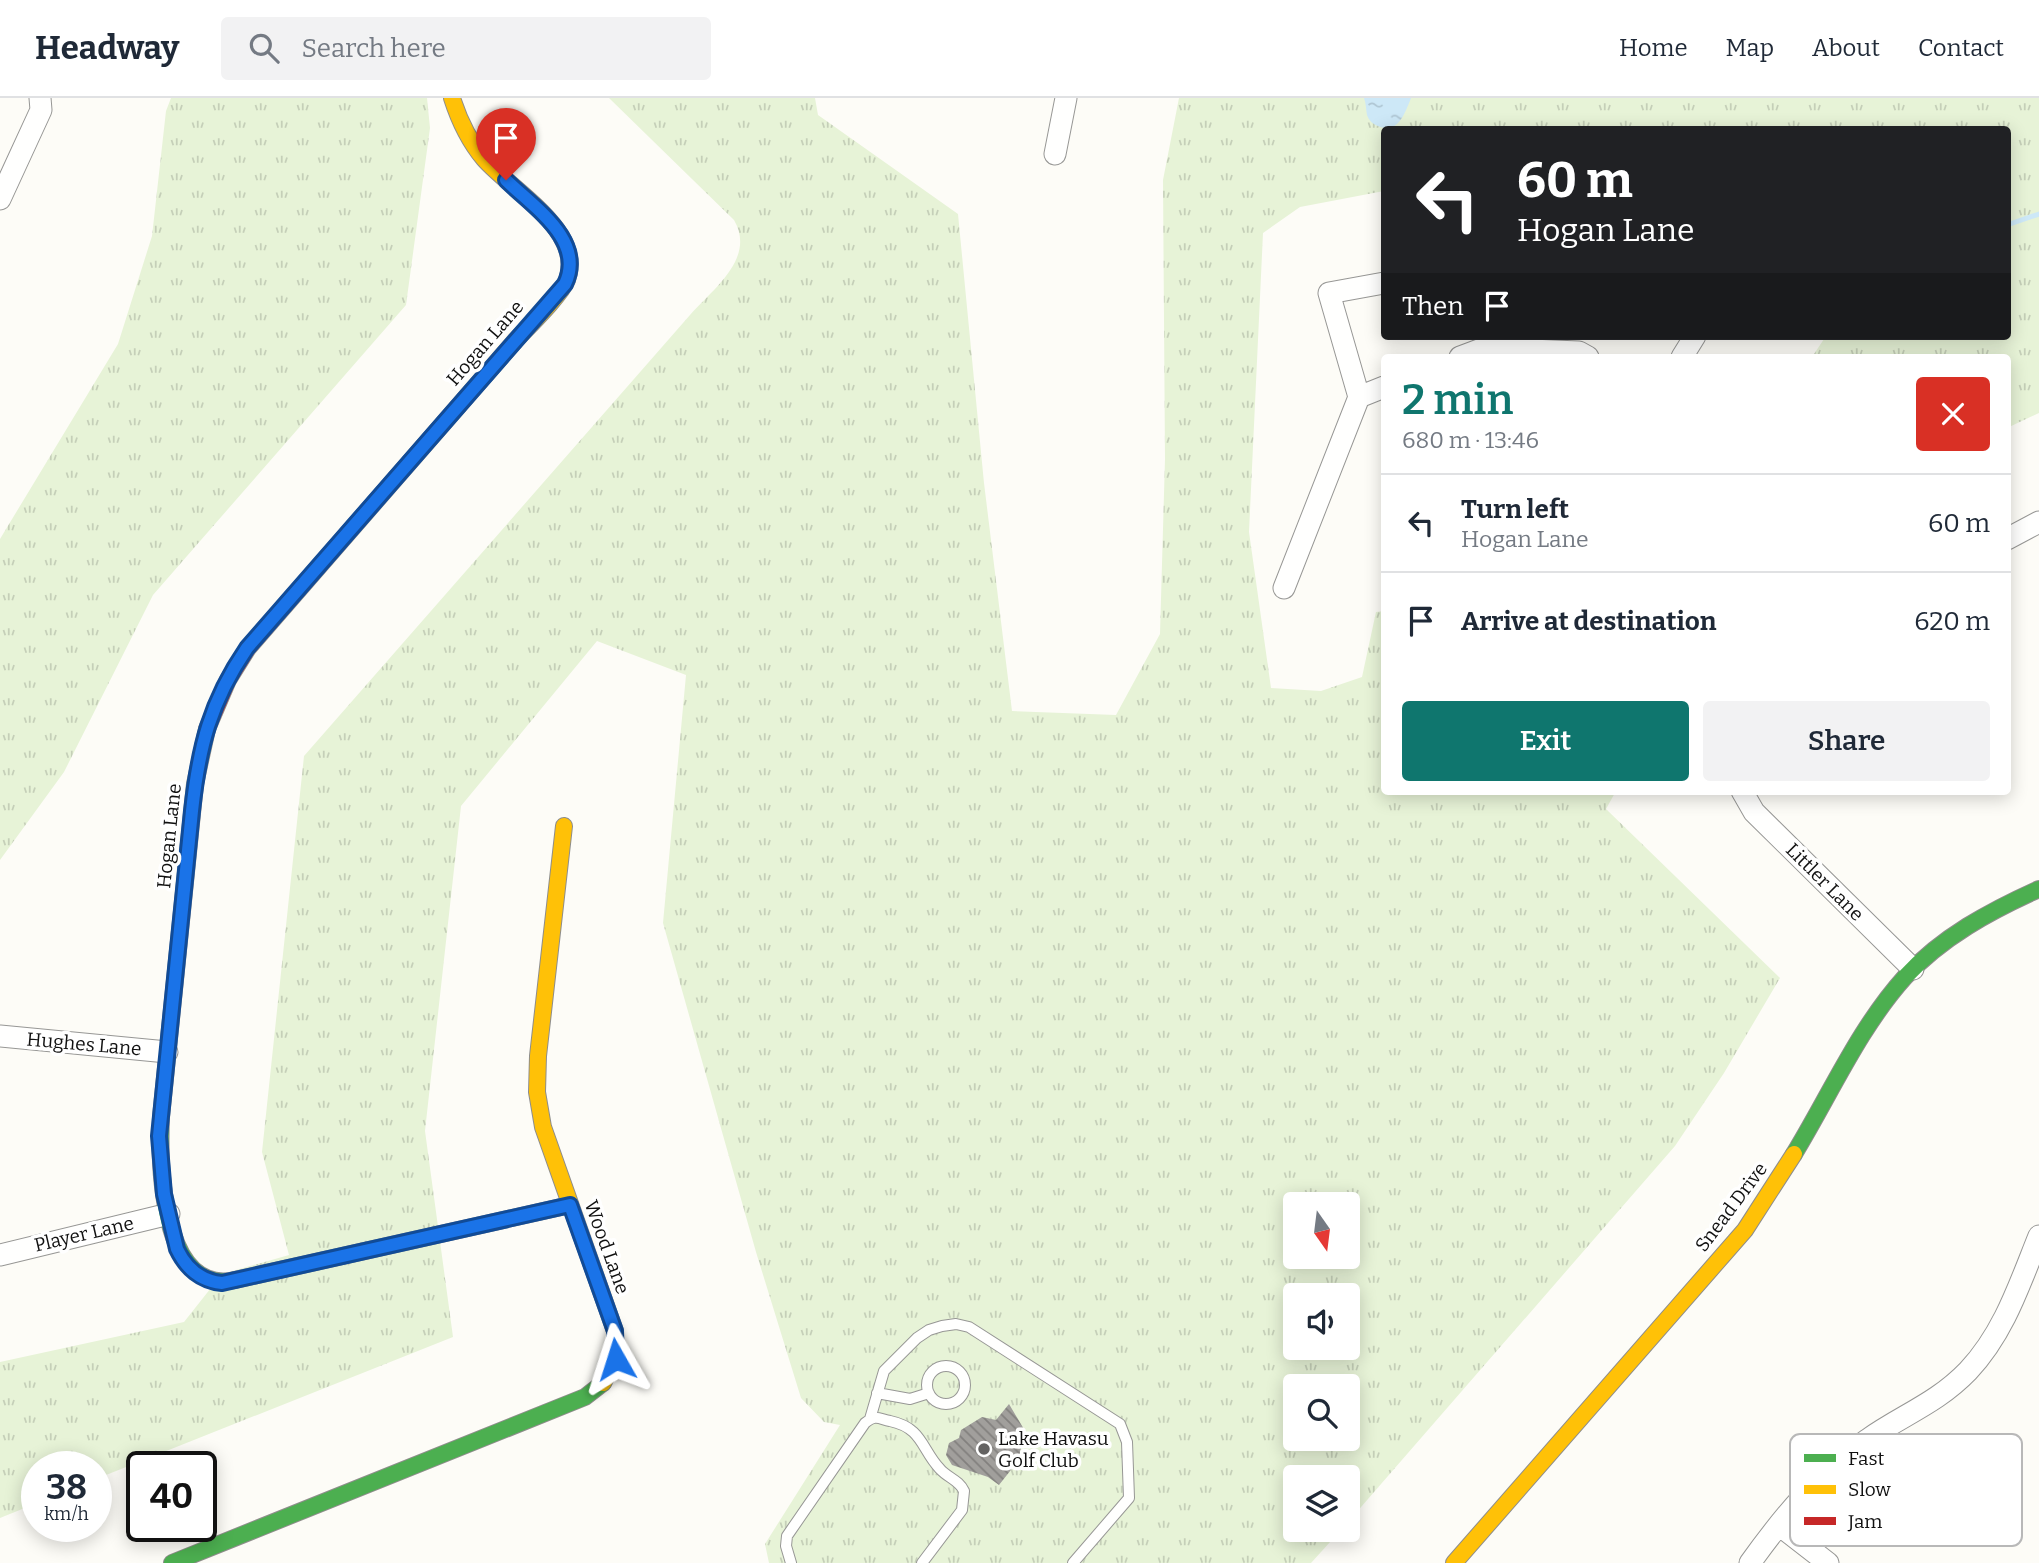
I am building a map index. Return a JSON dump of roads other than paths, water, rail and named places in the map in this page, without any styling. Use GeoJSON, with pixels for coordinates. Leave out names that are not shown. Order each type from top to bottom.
{"type":"FeatureCollection","features":[{"type":"Feature","properties":{"kind":"street"},"geometry":{"type":"LineString","coordinates":[[0,199],[41,110],[40,98]]}},
{"type":"Feature","properties":{"kind":"street","name":"Hogan Lane"},"geometry":{"type":"LineString","coordinates":[[452,98],[464,130],[480,153],[562,236],[570,258],[568,277],[556,295],[247,648],[225,683],[208,722],[197,763],[159,1156],[177,1249],[184,1261],[201,1276],[222,1283],[570,1205]]}},
{"type":"Feature","properties":{"kind":"street"},"geometry":{"type":"LineString","coordinates":[[1055,154],[1066,98]]}},
{"type":"Feature","properties":{"kind":"street"},"geometry":{"type":"LineString","coordinates":[[1284,588],[1359,397],[1329,293],[1381,284]]}},
{"type":"Feature","properties":{"kind":"street"},"geometry":{"type":"LineString","coordinates":[[1469,354],[1484,348],[1583,354]]}},
{"type":"Feature","properties":{"kind":"street"},"geometry":{"type":"LineString","coordinates":[[1359,397],[1381,388]]}},
{"type":"Feature","properties":{"kind":"street"},"geometry":{"type":"LineString","coordinates":[[2011,537],[2039,522]]}},
{"type":"Feature","properties":{"kind":"street","name":"Littler Lane"},"geometry":{"type":"LineString","coordinates":[[1744,795],[1757,815],[1913,969]]}},
{"type":"Feature","properties":{"kind":"street","name":"Wood Lane"},"geometry":{"type":"LineString","coordinates":[[173,1563],[585,1397],[600,1387],[613,1367],[617,1340],[543,1127],[537,1074],[564,826]]}},
{"type":"Feature","properties":{"kind":"street","name":"Snead Drive"},"geometry":{"type":"LineString","coordinates":[[1454,1563],[1745,1230],[1783,1172],[1868,1027],[1913,969],[1944,941],[1976,919],[2039,889]]}},
{"type":"Feature","properties":{"kind":"street","name":"Hughes Lane"},"geometry":{"type":"LineString","coordinates":[[0,1036],[167,1052]]}},
{"type":"Feature","properties":{"kind":"street","name":"Player Lane"},"geometry":{"type":"LineString","coordinates":[[0,1255],[169,1214]]}},
{"type":"Feature","properties":{"kind":"street"},"geometry":{"type":"LineString","coordinates":[[1876,1434],[1925,1407],[1969,1370],[2002,1324],[2039,1236]]}},
{"type":"Feature","properties":{"kind":"street"},"geometry":{"type":"LineString","coordinates":[[1750,1563],[1790,1513]]}},
{"type":"Feature","properties":{"kind":"street"},"geometry":{"type":"LineString","coordinates":[[1779,1525],[1790,1534]]}},
{"type":"Feature","properties":{"kind":"street"},"geometry":{"type":"LineString","coordinates":[[1806,1546],[1828,1563]]}},
{"type":"Feature","properties":{"kind":"lane"},"geometry":{"type":"LineString","coordinates":[[791,1563],[786,1537],[870,1419],[886,1368],[917,1338],[937,1327],[960,1325],[969,1326],[1120,1424],[1127,1442],[1129,1498],[1073,1563]]}},
{"type":"Feature","properties":{"kind":"lane"},"geometry":{"type":"LineString","coordinates":[[877,1393],[910,1399],[929,1393]]}},
{"type":"Feature","properties":{"kind":"lane"},"geometry":{"type":"LineString","coordinates":[[870,1419],[880,1417],[898,1422],[913,1431],[939,1468],[960,1483],[964,1491],[965,1499],[961,1511],[922,1563]]}},
{"type":"Feature","properties":{"kind":"water"},"geometry":{"type":"Polygon","coordinates":[[[1364,98],[1411,98],[1400,121],[1394,126],[1374,124],[1367,115],[1364,98]]]}},
{"type":"Feature","properties":{"kind":"waterway"},"geometry":{"type":"LineString","coordinates":[[2011,224],[2039,214]]}},
{"type":"Feature","properties":{"kind":"place","name":"Lake Havasu Golf Club"},"geometry":{"type":"Point","coordinates":[984,1449]}}]}
